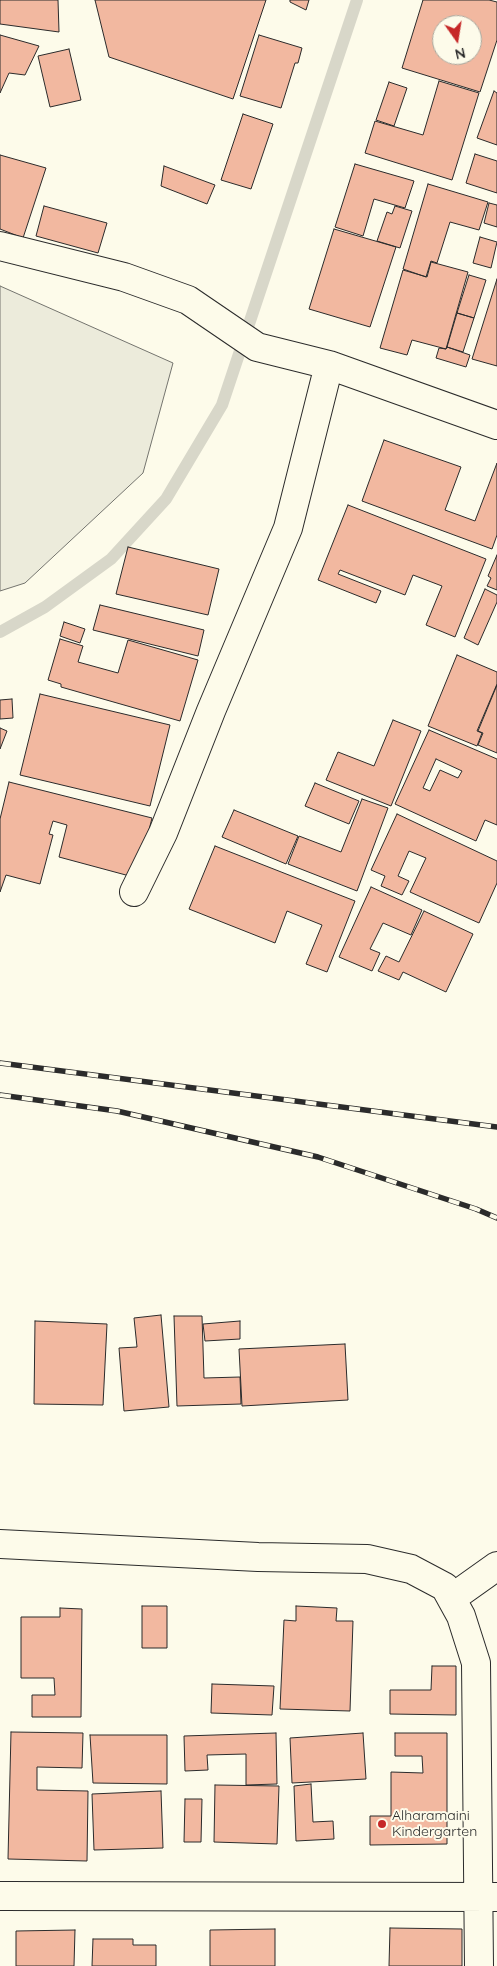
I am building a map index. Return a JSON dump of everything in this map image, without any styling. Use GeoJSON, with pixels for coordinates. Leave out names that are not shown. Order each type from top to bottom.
{"type":"FeatureCollection","features":[{"type":"Feature","properties":{"kind":"street"},"geometry":{"type":"LineString","coordinates":[[0,246],[124,277],[188,300],[258,347],[328,365],[497,425]]}},
{"type":"Feature","properties":{"kind":"street"},"geometry":{"type":"LineString","coordinates":[[134,892],[163,833],[210,711],[288,528],[328,365]]}},
{"type":"Feature","properties":{"kind":"street"},"geometry":{"type":"LineString","coordinates":[[0,1544],[258,1557],[367,1559],[411,1569],[445,1587],[461,1616],[476,1663],[488,1897],[479,1966]]}},
{"type":"Feature","properties":{"kind":"street"},"geometry":{"type":"LineString","coordinates":[[452,1598],[497,1566]]}},
{"type":"Feature","properties":{"kind":"street"},"geometry":{"type":"LineString","coordinates":[[0,1896],[488,1897]]}},
{"type":"Feature","properties":{"kind":"shaded area"},"geometry":{"type":"Polygon","coordinates":[[[0,286],[173,363],[143,473],[25,583],[0,591],[0,286]]]}},
{"type":"Feature","properties":{"kind":"building"},"geometry":{"type":"Polygon","coordinates":[[[0,0],[58,0],[59,32],[0,24],[0,0]]]}},
{"type":"Feature","properties":{"kind":"building"},"geometry":{"type":"Polygon","coordinates":[[[95,0],[266,0],[233,99],[109,57],[95,0]]]}},
{"type":"Feature","properties":{"kind":"building"},"geometry":{"type":"Polygon","coordinates":[[[290,0],[309,0],[306,10],[290,2],[290,0]]]}},
{"type":"Feature","properties":{"kind":"building"},"geometry":{"type":"Polygon","coordinates":[[[423,0],[489,0],[497,2],[497,40],[480,92],[402,68],[423,0]]]}},
{"type":"Feature","properties":{"kind":"building"},"geometry":{"type":"Polygon","coordinates":[[[0,35],[39,46],[25,75],[9,73],[0,93],[0,35]]]}},
{"type":"Feature","properties":{"kind":"building"},"geometry":{"type":"Polygon","coordinates":[[[259,35],[302,48],[298,63],[295,63],[281,108],[240,96],[259,35]]]}},
{"type":"Feature","properties":{"kind":"building"},"geometry":{"type":"Polygon","coordinates":[[[69,49],[81,100],[50,107],[38,56],[69,49]]]}},
{"type":"Feature","properties":{"kind":"building"},"geometry":{"type":"Polygon","coordinates":[[[439,81],[479,93],[452,180],[365,153],[375,121],[423,135],[439,81]]]}},
{"type":"Feature","properties":{"kind":"building"},"geometry":{"type":"Polygon","coordinates":[[[389,82],[407,88],[394,126],[376,120],[389,82]]]}},
{"type":"Feature","properties":{"kind":"building"},"geometry":{"type":"Polygon","coordinates":[[[494,91],[497,93],[497,145],[477,138],[494,91]]]}},
{"type":"Feature","properties":{"kind":"building"},"geometry":{"type":"Polygon","coordinates":[[[243,114],[273,124],[251,189],[221,180],[243,114]]]}},
{"type":"Feature","properties":{"kind":"building"},"geometry":{"type":"Polygon","coordinates":[[[475,154],[497,161],[497,193],[466,183],[475,154]]]}},
{"type":"Feature","properties":{"kind":"building"},"geometry":{"type":"Polygon","coordinates":[[[0,155],[46,168],[23,238],[0,229],[0,155]]]}},
{"type":"Feature","properties":{"kind":"building"},"geometry":{"type":"Polygon","coordinates":[[[355,164],[414,181],[405,208],[374,199],[363,236],[335,227],[355,164]]]}},
{"type":"Feature","properties":{"kind":"building"},"geometry":{"type":"Polygon","coordinates":[[[164,166],[215,185],[207,204],[161,186],[164,166]]]}},
{"type":"Feature","properties":{"kind":"building"},"geometry":{"type":"Polygon","coordinates":[[[428,184],[488,202],[479,230],[450,222],[437,263],[431,261],[426,277],[403,269],[428,184]]]}},
{"type":"Feature","properties":{"kind":"building"},"geometry":{"type":"Polygon","coordinates":[[[489,203],[497,205],[497,227],[484,223],[489,203]]]}},
{"type":"Feature","properties":{"kind":"building"},"geometry":{"type":"Polygon","coordinates":[[[44,206],[107,223],[98,253],[36,236],[44,206]]]}},
{"type":"Feature","properties":{"kind":"building"},"geometry":{"type":"Polygon","coordinates":[[[395,206],[412,211],[400,248],[377,241],[387,212],[392,214],[395,206]]]}},
{"type":"Feature","properties":{"kind":"building"},"geometry":{"type":"Polygon","coordinates":[[[334,229],[396,247],[370,327],[309,309],[334,229]]]}},
{"type":"Feature","properties":{"kind":"building"},"geometry":{"type":"Polygon","coordinates":[[[480,237],[497,242],[491,268],[473,263],[480,237]]]}},
{"type":"Feature","properties":{"kind":"building"},"geometry":{"type":"Polygon","coordinates":[[[431,262],[468,272],[446,349],[412,340],[407,355],[380,348],[403,270],[427,277],[431,262]]]}},
{"type":"Feature","properties":{"kind":"building"},"geometry":{"type":"Polygon","coordinates":[[[469,275],[486,280],[474,318],[457,313],[469,275]]]}},
{"type":"Feature","properties":{"kind":"building"},"geometry":{"type":"Polygon","coordinates":[[[497,279],[497,366],[472,359],[497,279]]]}},
{"type":"Feature","properties":{"kind":"building"},"geometry":{"type":"Polygon","coordinates":[[[457,313],[474,318],[463,352],[447,347],[457,313]]]}},
{"type":"Feature","properties":{"kind":"building"},"geometry":{"type":"Polygon","coordinates":[[[447,347],[470,355],[466,367],[436,358],[439,348],[446,349],[447,347]]]}},
{"type":"Feature","properties":{"kind":"building"},"geometry":{"type":"Polygon","coordinates":[[[384,440],[461,467],[445,510],[475,521],[497,463],[497,535],[492,549],[362,501],[384,440]]]}},
{"type":"Feature","properties":{"kind":"building"},"geometry":{"type":"Polygon","coordinates":[[[348,505],[486,559],[455,637],[426,625],[442,586],[413,575],[405,595],[340,570],[338,574],[381,591],[376,603],[318,580],[348,505]]]}},
{"type":"Feature","properties":{"kind":"building"},"geometry":{"type":"Polygon","coordinates":[[[128,547],[219,569],[208,615],[116,594],[128,547]]]}},
{"type":"Feature","properties":{"kind":"building"},"geometry":{"type":"Polygon","coordinates":[[[497,555],[497,590],[487,586],[491,578],[488,576],[497,555]]]}},
{"type":"Feature","properties":{"kind":"building"},"geometry":{"type":"Polygon","coordinates":[[[485,589],[497,595],[497,602],[478,645],[464,638],[485,589]]]}},
{"type":"Feature","properties":{"kind":"building"},"geometry":{"type":"Polygon","coordinates":[[[100,605],[204,630],[198,656],[93,630],[100,605]]]}},
{"type":"Feature","properties":{"kind":"building"},"geometry":{"type":"Polygon","coordinates":[[[64,622],[85,629],[80,643],[60,636],[64,622]]]}},
{"type":"Feature","properties":{"kind":"building"},"geometry":{"type":"Polygon","coordinates":[[[60,639],[83,646],[78,662],[118,673],[128,640],[198,660],[180,721],[61,687],[61,684],[48,680],[60,639]]]}},
{"type":"Feature","properties":{"kind":"building"},"geometry":{"type":"Polygon","coordinates":[[[457,655],[497,672],[497,684],[477,731],[482,733],[477,746],[428,726],[457,655]]]}},
{"type":"Feature","properties":{"kind":"building"},"geometry":{"type":"Polygon","coordinates":[[[497,685],[497,753],[478,745],[483,733],[478,731],[497,685]]]}},
{"type":"Feature","properties":{"kind":"building"},"geometry":{"type":"Polygon","coordinates":[[[40,694],[170,725],[150,806],[20,775],[40,694]]]}},
{"type":"Feature","properties":{"kind":"building"},"geometry":{"type":"Polygon","coordinates":[[[12,699],[13,718],[0,719],[0,700],[12,699]]]}},
{"type":"Feature","properties":{"kind":"building"},"geometry":{"type":"Polygon","coordinates":[[[393,720],[421,731],[391,806],[326,780],[338,752],[374,766],[393,720]]]}},
{"type":"Feature","properties":{"kind":"building"},"geometry":{"type":"Polygon","coordinates":[[[0,728],[7,731],[0,749],[0,728]]]}},
{"type":"Feature","properties":{"kind":"building"},"geometry":{"type":"Polygon","coordinates":[[[429,730],[497,759],[497,825],[485,820],[476,841],[395,804],[429,730]],[[436,759],[423,788],[430,791],[440,770],[458,778],[462,771],[436,759]]]}},
{"type":"Feature","properties":{"kind":"building"},"geometry":{"type":"Polygon","coordinates":[[[9,782],[152,818],[137,878],[59,857],[67,825],[53,821],[49,834],[53,835],[40,884],[6,875],[0,892],[0,819],[9,782]]]}},
{"type":"Feature","properties":{"kind":"building"},"geometry":{"type":"Polygon","coordinates":[[[315,783],[359,801],[349,824],[305,806],[315,783]]]}},
{"type":"Feature","properties":{"kind":"building"},"geometry":{"type":"Polygon","coordinates":[[[362,799],[388,808],[357,891],[288,864],[299,836],[341,852],[362,799]]]}},
{"type":"Feature","properties":{"kind":"building"},"geometry":{"type":"Polygon","coordinates":[[[234,810],[298,836],[286,864],[222,837],[234,810]]]}},
{"type":"Feature","properties":{"kind":"building"},"geometry":{"type":"Polygon","coordinates":[[[397,814],[497,861],[497,883],[479,923],[410,892],[426,858],[409,851],[398,876],[409,881],[402,895],[381,886],[385,876],[371,870],[397,814]]]}},
{"type":"Feature","properties":{"kind":"building"},"geometry":{"type":"Polygon","coordinates":[[[215,846],[355,901],[327,972],[306,964],[322,925],[287,911],[275,943],[189,909],[215,846]]]}},
{"type":"Feature","properties":{"kind":"building"},"geometry":{"type":"Polygon","coordinates":[[[371,887],[422,910],[411,935],[383,923],[370,949],[380,953],[372,971],[339,957],[371,887]]]}},
{"type":"Feature","properties":{"kind":"building"},"geometry":{"type":"Polygon","coordinates":[[[424,911],[473,934],[446,992],[403,972],[399,980],[378,971],[386,956],[399,962],[424,911]]]}},
{"type":"Feature","properties":{"kind":"building"},"geometry":{"type":"Polygon","coordinates":[[[161,1315],[169,1407],[124,1411],[119,1348],[137,1347],[134,1318],[161,1315]]]}},
{"type":"Feature","properties":{"kind":"building"},"geometry":{"type":"Polygon","coordinates":[[[174,1316],[202,1316],[204,1378],[240,1377],[241,1404],[177,1406],[174,1316]]]}},
{"type":"Feature","properties":{"kind":"building"},"geometry":{"type":"Polygon","coordinates":[[[35,1321],[107,1324],[103,1405],[34,1404],[35,1321]]]}},
{"type":"Feature","properties":{"kind":"building"},"geometry":{"type":"Polygon","coordinates":[[[240,1321],[240,1339],[205,1341],[203,1324],[240,1321]]]}},
{"type":"Feature","properties":{"kind":"building"},"geometry":{"type":"Polygon","coordinates":[[[345,1344],[348,1400],[242,1406],[239,1349],[345,1344]]]}},
{"type":"Feature","properties":{"kind":"building"},"geometry":{"type":"Polygon","coordinates":[[[142,1606],[167,1606],[167,1648],[142,1648],[142,1606]]]}},
{"type":"Feature","properties":{"kind":"building"},"geometry":{"type":"Polygon","coordinates":[[[296,1606],[337,1608],[336,1621],[353,1621],[350,1711],[280,1709],[284,1620],[296,1621],[296,1606]]]}},
{"type":"Feature","properties":{"kind":"building"},"geometry":{"type":"Polygon","coordinates":[[[60,1608],[82,1609],[81,1717],[32,1717],[32,1695],[55,1695],[54,1678],[21,1678],[21,1617],[60,1617],[60,1608]]]}},
{"type":"Feature","properties":{"kind":"building"},"geometry":{"type":"Polygon","coordinates":[[[432,1666],[456,1666],[456,1715],[390,1714],[390,1690],[431,1690],[432,1666]]]}},
{"type":"Feature","properties":{"kind":"building"},"geometry":{"type":"Polygon","coordinates":[[[212,1684],[274,1686],[272,1715],[211,1713],[212,1684]]]}},
{"type":"Feature","properties":{"kind":"building"},"geometry":{"type":"Polygon","coordinates":[[[11,1732],[83,1733],[82,1768],[37,1767],[37,1790],[88,1791],[87,1861],[8,1859],[11,1732]]]}},
{"type":"Feature","properties":{"kind":"building"},"geometry":{"type":"Polygon","coordinates":[[[276,1733],[277,1784],[246,1785],[246,1754],[207,1755],[208,1770],[185,1771],[184,1736],[276,1733]]]}},
{"type":"Feature","properties":{"kind":"building"},"geometry":{"type":"Polygon","coordinates":[[[363,1733],[366,1779],[292,1783],[290,1738],[363,1733]]]}},
{"type":"Feature","properties":{"kind":"building"},"geometry":{"type":"Polygon","coordinates":[[[395,1733],[447,1733],[447,1844],[370,1845],[370,1816],[391,1816],[391,1772],[423,1773],[422,1756],[395,1756],[395,1733]]]}},
{"type":"Feature","properties":{"kind":"building"},"geometry":{"type":"Polygon","coordinates":[[[90,1735],[167,1735],[167,1784],[93,1783],[90,1735]]]}},
{"type":"Feature","properties":{"kind":"building"},"geometry":{"type":"Polygon","coordinates":[[[311,1784],[313,1822],[333,1821],[334,1839],[296,1841],[294,1786],[311,1784]]]}},
{"type":"Feature","properties":{"kind":"building"},"geometry":{"type":"Polygon","coordinates":[[[215,1785],[279,1786],[277,1844],[214,1842],[215,1785]]]}},
{"type":"Feature","properties":{"kind":"building"},"geometry":{"type":"Polygon","coordinates":[[[161,1791],[163,1848],[94,1850],[92,1794],[161,1791]]]}},
{"type":"Feature","properties":{"kind":"building"},"geometry":{"type":"Polygon","coordinates":[[[185,1799],[202,1799],[201,1842],[184,1842],[185,1799]]]}},
{"type":"Feature","properties":{"kind":"building"},"geometry":{"type":"Polygon","coordinates":[[[390,1928],[462,1929],[462,1966],[389,1966],[390,1928]]]}},
{"type":"Feature","properties":{"kind":"building"},"geometry":{"type":"Polygon","coordinates":[[[275,1929],[275,1966],[210,1966],[210,1930],[275,1929]]]}},
{"type":"Feature","properties":{"kind":"building"},"geometry":{"type":"Polygon","coordinates":[[[75,1930],[74,1966],[16,1966],[16,1931],[75,1930]]]}},
{"type":"Feature","properties":{"kind":"building"},"geometry":{"type":"Polygon","coordinates":[[[93,1939],[133,1939],[133,1945],[156,1945],[156,1966],[92,1966],[93,1939]]]}},
{"type":"Feature","properties":{"kind":"waterway"},"geometry":{"type":"LineString","coordinates":[[0,632],[45,607],[111,559],[166,499],[222,405],[357,0]]}},
{"type":"Feature","properties":{"kind":"railway"},"geometry":{"type":"LineString","coordinates":[[0,1063],[497,1127]]}},
{"type":"Feature","properties":{"kind":"railway"},"geometry":{"type":"LineString","coordinates":[[0,1095],[117,1111],[318,1157],[476,1209],[497,1218]]}},
{"type":"Feature","properties":{"kind":"place","name":"Alharamaini Kindergarten"},"geometry":{"type":"Point","coordinates":[382,1824]}}]}
